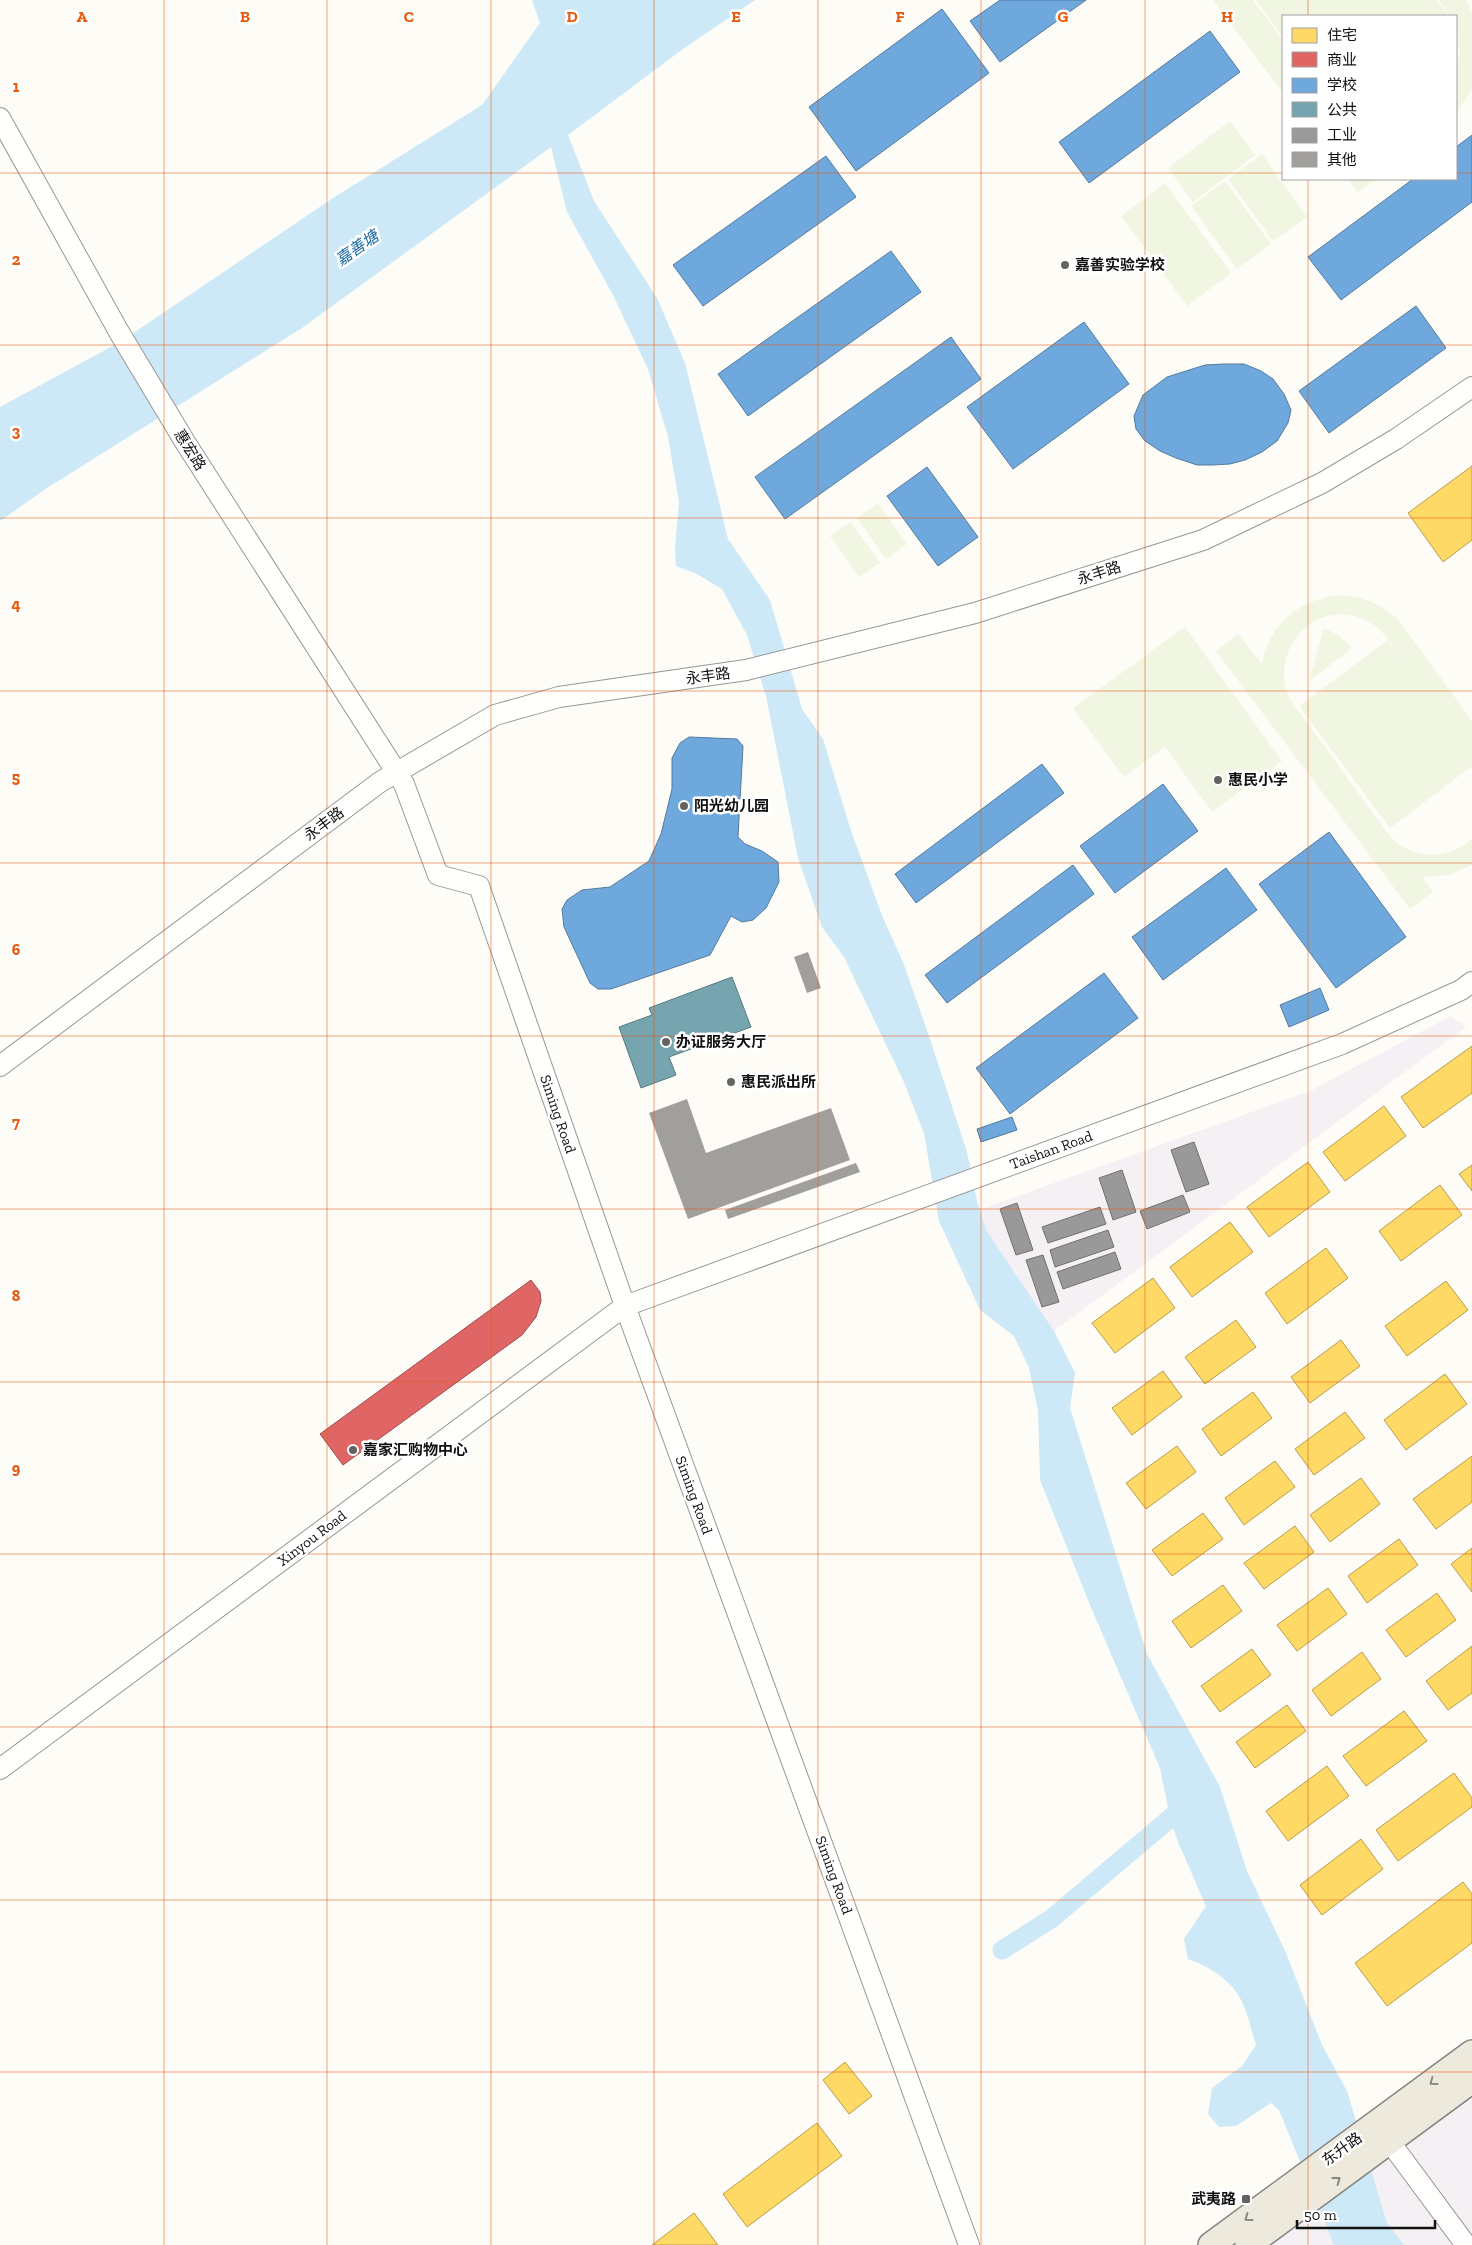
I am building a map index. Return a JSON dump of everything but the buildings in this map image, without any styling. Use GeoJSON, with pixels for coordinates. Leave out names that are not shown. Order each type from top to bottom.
{"type":"FeatureCollection","features":[{"type":"Feature","properties":{"kind":"main road","name":"东升路"},"geometry":{"type":"LineString","coordinates":[[1212,2245],[1291,2200],[1381,2134],[1472,2053]]}},
{"type":"Feature","properties":{"kind":"main road","name":"东升路"},"geometry":{"type":"LineString","coordinates":[[1381,2134],[1472,2080]]}},
{"type":"Feature","properties":{"kind":"main road","name":"东升路"},"geometry":{"type":"LineString","coordinates":[[1248,2245],[1291,2200]]}},
{"type":"Feature","properties":{"kind":"street","name":"惠宏路"},"geometry":{"type":"LineString","coordinates":[[0,118],[119,332],[185,442],[397,773]]}},
{"type":"Feature","properties":{"kind":"street","name":"永丰路"},"geometry":{"type":"LineString","coordinates":[[0,1066],[380,782],[495,715],[559,697],[746,670],[799,657],[975,613],[1203,540],[1322,483],[1396,439],[1472,387]]}},
{"type":"Feature","properties":{"kind":"street","name":"Siming Road"},"geometry":{"type":"LineString","coordinates":[[397,773],[404,784],[438,875],[479,886],[624,1306],[969,2245]]}},
{"type":"Feature","properties":{"kind":"street","name":"Taishan Road"},"geometry":{"type":"LineString","coordinates":[[624,1306],[1342,1044],[1461,990],[1472,982]]}},
{"type":"Feature","properties":{"kind":"street","name":"Xinyou Road"},"geometry":{"type":"LineString","coordinates":[[0,1769],[624,1306]]}},
{"type":"Feature","properties":{"kind":"street"},"geometry":{"type":"LineString","coordinates":[[1381,2134],[1466,2245]]}},
{"type":"Feature","properties":{"kind":"shaded area"},"geometry":{"type":"Polygon","coordinates":[[[1451,1016],[1466,1027],[1054,1331],[986,1230],[979,1210],[1310,1091],[1451,1016]]]}},
{"type":"Feature","properties":{"kind":"shaded area"},"geometry":{"type":"Polygon","coordinates":[[[1472,2069],[1472,2245],[1234,2245],[1472,2069]]]}},
{"type":"Feature","properties":{"kind":"green space"},"geometry":{"type":"Polygon","coordinates":[[[1213,0],[1253,0],[1282,39],[1282,92],[1213,0]]]}},
{"type":"Feature","properties":{"kind":"green space"},"geometry":{"type":"Polygon","coordinates":[[[1256,0],[1437,0],[1448,15],[1282,15],[1282,36],[1256,0]]]}},
{"type":"Feature","properties":{"kind":"green space"},"geometry":{"type":"Polygon","coordinates":[[[1439,0],[1466,0],[1472,12],[1472,88],[1457,112],[1457,64],[1459,53],[1457,15],[1449,15],[1439,0]]]}},
{"type":"Feature","properties":{"kind":"green space"},"geometry":{"type":"Polygon","coordinates":[[[1230,121],[1255,155],[1193,202],[1168,168],[1230,121]]]}},
{"type":"Feature","properties":{"kind":"green space"},"geometry":{"type":"Polygon","coordinates":[[[1262,154],[1307,217],[1273,241],[1228,179],[1262,154]]]}},
{"type":"Feature","properties":{"kind":"green space"},"geometry":{"type":"Polygon","coordinates":[[[1349,180],[1375,180],[1358,192],[1349,180]]]}},
{"type":"Feature","properties":{"kind":"green space"},"geometry":{"type":"Polygon","coordinates":[[[1225,181],[1271,244],[1237,269],[1191,206],[1225,181]]]}},
{"type":"Feature","properties":{"kind":"green space"},"geometry":{"type":"Polygon","coordinates":[[[1165,183],[1231,273],[1187,306],[1121,216],[1165,183]]]}},
{"type":"Feature","properties":{"kind":"green space"},"geometry":{"type":"Polygon","coordinates":[[[878,503],[907,544],[886,559],[857,518],[878,503]]]}},
{"type":"Feature","properties":{"kind":"green space"},"geometry":{"type":"Polygon","coordinates":[[[851,522],[880,563],[859,577],[830,536],[851,522]]]}},
{"type":"Feature","properties":{"kind":"green space"},"geometry":{"type":"Polygon","coordinates":[[[1338,595],[1370,601],[1398,619],[1472,721],[1472,766],[1390,828],[1299,706],[1388,640],[1406,664],[1389,641],[1380,630],[1369,622],[1350,615],[1332,615],[1316,621],[1302,631],[1292,645],[1285,661],[1284,679],[1289,698],[1392,839],[1411,851],[1432,855],[1453,851],[1472,839],[1472,865],[1449,875],[1422,877],[1433,892],[1410,909],[1216,651],[1238,634],[1262,664],[1271,637],[1288,617],[1310,602],[1338,595]]]}},
{"type":"Feature","properties":{"kind":"green space"},"geometry":{"type":"Polygon","coordinates":[[[1185,627],[1282,761],[1212,812],[1165,747],[1124,777],[1073,708],[1185,627]]]}},
{"type":"Feature","properties":{"kind":"green space"},"geometry":{"type":"Polygon","coordinates":[[[1324,628],[1340,636],[1352,648],[1309,681],[1324,628]]]}},
{"type":"Feature","properties":{"kind":"water","name":"嘉善塘"},"geometry":{"type":"Polygon","coordinates":[[[532,0],[755,0],[683,49],[568,135],[594,201],[657,298],[685,363],[728,539],[770,600],[802,709],[823,739],[851,831],[883,918],[903,962],[929,1036],[967,1152],[977,1201],[986,1230],[1054,1331],[1075,1373],[1070,1408],[1147,1654],[1220,1787],[1247,1871],[1286,1953],[1322,2045],[1347,2091],[1387,2223],[1404,2245],[1334,2245],[1279,2110],[1271,2103],[1236,2126],[1219,2127],[1208,2114],[1212,2088],[1242,2066],[1256,2045],[1243,2003],[1236,1991],[1224,1979],[1211,1969],[1188,1959],[1184,1939],[1206,1906],[1178,1842],[1170,1818],[1160,1768],[1090,1605],[1040,1480],[1038,1410],[1029,1368],[1014,1336],[980,1310],[939,1221],[924,1133],[903,1080],[844,957],[822,927],[798,858],[766,696],[747,635],[722,589],[697,574],[676,566],[675,548],[679,502],[668,437],[648,369],[613,295],[567,212],[551,147],[302,328],[47,488],[0,521],[0,407],[120,342],[333,198],[482,105],[540,23],[532,0]]]}},
{"type":"Feature","properties":{"kind":"waterway"},"geometry":{"type":"LineString","coordinates":[[1002,1950],[1051,1919],[1187,1804]]}},
{"type":"Feature","properties":{"kind":"place","name":"嘉善实验学校"},"geometry":{"type":"Point","coordinates":[1065,265]}},
{"type":"Feature","properties":{"kind":"place","name":"惠民小学"},"geometry":{"type":"Point","coordinates":[1218,780]}},
{"type":"Feature","properties":{"kind":"place","name":"阳光幼儿园"},"geometry":{"type":"Point","coordinates":[684,806]}},
{"type":"Feature","properties":{"kind":"place","name":"办证服务大厅"},"geometry":{"type":"Point","coordinates":[666,1042]}},
{"type":"Feature","properties":{"kind":"place","name":"惠民派出所"},"geometry":{"type":"Point","coordinates":[731,1082]}},
{"type":"Feature","properties":{"kind":"place","name":"嘉家汇购物中心"},"geometry":{"type":"Point","coordinates":[353,1450]}},
{"type":"Feature","properties":{"kind":"place","name":"武夷路"},"geometry":{"type":"Point","coordinates":[1246,2199]}}]}
